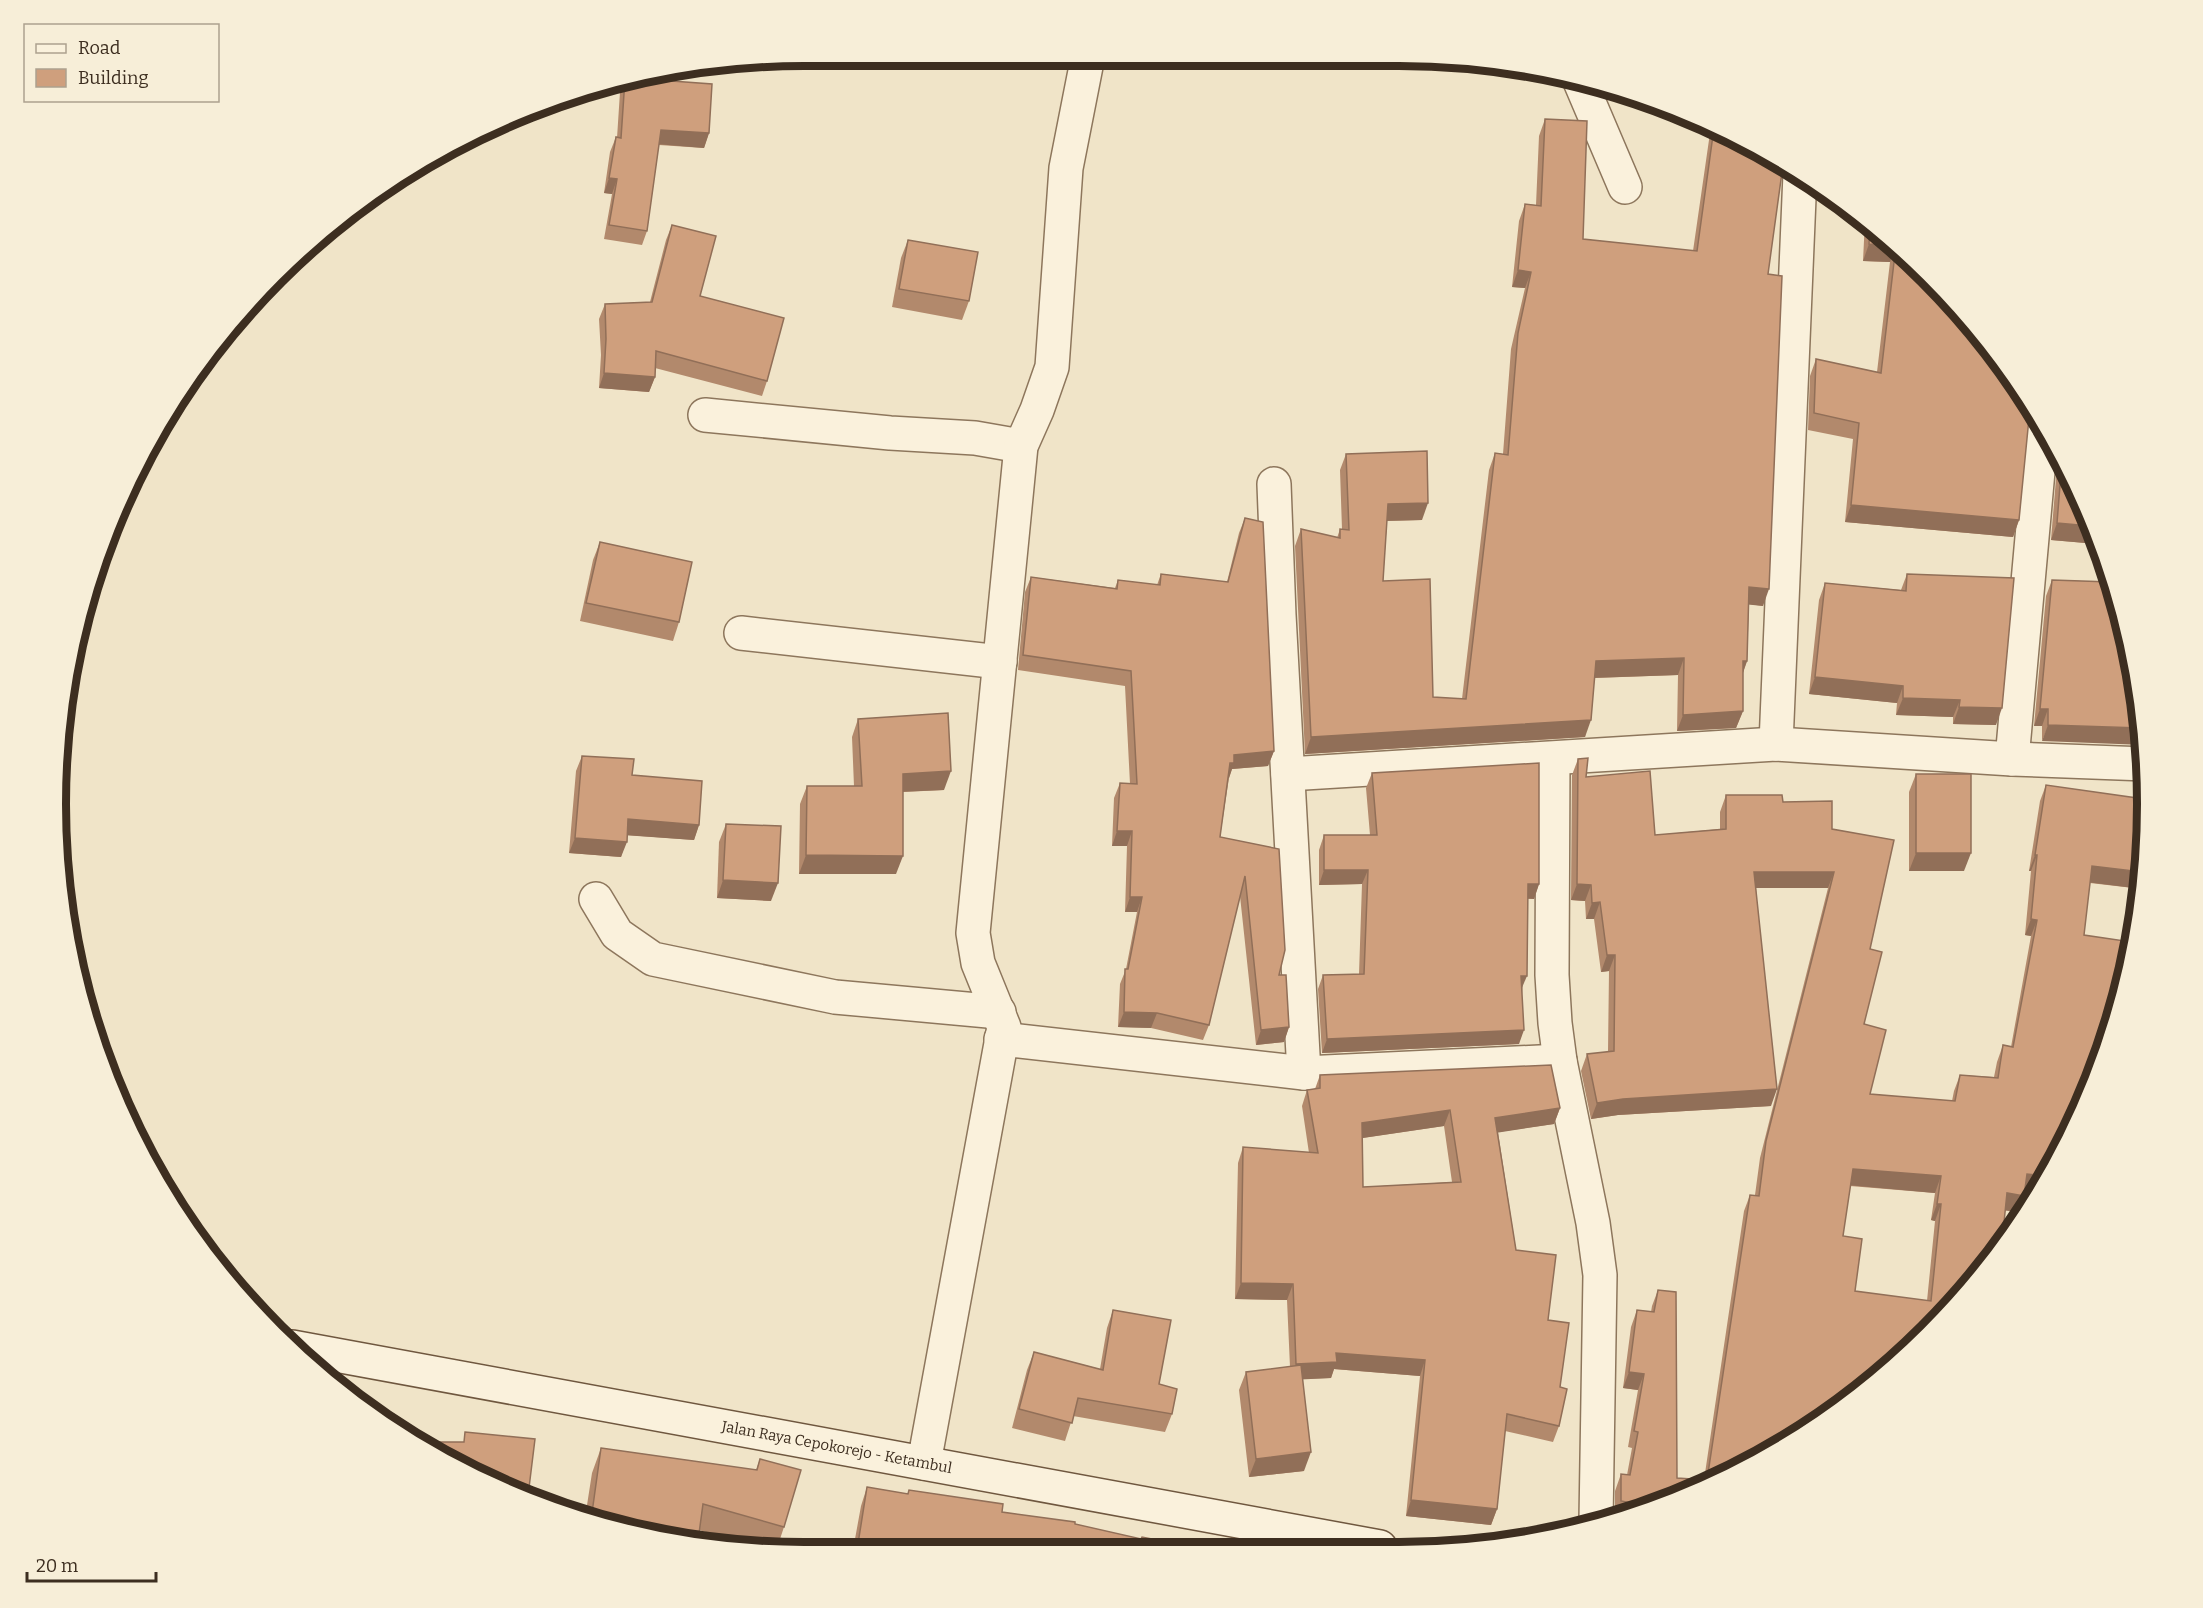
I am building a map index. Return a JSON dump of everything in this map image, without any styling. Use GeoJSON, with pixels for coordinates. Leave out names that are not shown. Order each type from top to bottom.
{"type":"FeatureCollection","features":[{"type":"Feature","properties":{"kind":"street"},"geometry":{"type":"LineString","coordinates":[[924,1463],[1000,1026],[978,963],[973,933],[1021,446],[1052,367],[1066,168],[1086,66]]}},
{"type":"Feature","properties":{"kind":"street"},"geometry":{"type":"LineString","coordinates":[[1584,90],[1625,187]]}},
{"type":"Feature","properties":{"kind":"street"},"geometry":{"type":"LineString","coordinates":[[1776,744],[1800,184]]}},
{"type":"Feature","properties":{"kind":"street"},"geometry":{"type":"LineString","coordinates":[[705,415],[890,433],[975,438],[1021,446]]}},
{"type":"Feature","properties":{"kind":"street"},"geometry":{"type":"LineString","coordinates":[[2012,759],[2041,440]]}},
{"type":"Feature","properties":{"kind":"street"},"geometry":{"type":"LineString","coordinates":[[1274,484],[1304,1072]]}},
{"type":"Feature","properties":{"kind":"street"},"geometry":{"type":"LineString","coordinates":[[741,633],[1000,662]]}},
{"type":"Feature","properties":{"kind":"street"},"geometry":{"type":"LineString","coordinates":[[1287,774],[1776,744],[2012,759],[2135,764]]}},
{"type":"Feature","properties":{"kind":"street"},"geometry":{"type":"LineString","coordinates":[[1553,759],[1552,975],[1555,1023],[1560,1061],[1593,1223],[1600,1275],[1596,1515]]}},
{"type":"Feature","properties":{"kind":"street"},"geometry":{"type":"LineString","coordinates":[[596,899],[617,934],[653,959],[835,997],[1000,1026],[1304,1072],[1560,1061]]}},
{"type":"Feature","properties":{"kind":"street","name":"Jalan Raya Cepokorejo - Ketambul"},"geometry":{"type":"LineString","coordinates":[[307,1350],[1353,1542]]}},
{"type":"Feature","properties":{"kind":"building"},"geometry":{"type":"Polygon","coordinates":[[[660,80],[712,84],[709,133],[661,130],[647,231],[609,225],[617,179],[609,178],[616,137],[621,138],[624,88],[660,80]]]}},
{"type":"Feature","properties":{"kind":"building"},"geometry":{"type":"Polygon","coordinates":[[[1545,119],[1587,121],[1583,239],[1697,251],[1713,136],[1782,173],[1768,274],[1782,276],[1769,589],[1749,587],[1747,661],[1743,661],[1743,711],[1683,715],[1684,658],[1596,661],[1591,720],[1311,737],[1301,529],[1340,538],[1340,529],[1349,530],[1346,454],[1427,451],[1428,503],[1388,504],[1383,581],[1430,579],[1433,697],[1466,699],[1495,453],[1508,455],[1518,333],[1531,272],[1518,270],[1525,204],[1541,206],[1545,119]]]}},
{"type":"Feature","properties":{"kind":"building"},"geometry":{"type":"Polygon","coordinates":[[[672,225],[716,236],[700,296],[784,318],[767,381],[656,351],[655,377],[604,373],[605,304],[652,302],[672,225]]]}},
{"type":"Feature","properties":{"kind":"building"},"geometry":{"type":"Polygon","coordinates":[[[1869,236],[1880,244],[1869,244],[1869,236]]]}},
{"type":"Feature","properties":{"kind":"building"},"geometry":{"type":"Polygon","coordinates":[[[908,240],[978,252],[969,301],[899,289],[908,240]]]}},
{"type":"Feature","properties":{"kind":"building"},"geometry":{"type":"Polygon","coordinates":[[[1895,257],[1954,317],[2013,394],[2029,420],[2019,520],[1851,505],[1859,423],[1814,413],[1816,359],[1881,373],[1895,257]]]}},
{"type":"Feature","properties":{"kind":"building"},"geometry":{"type":"Polygon","coordinates":[[[2061,477],[2082,525],[2057,523],[2061,477]]]}},
{"type":"Feature","properties":{"kind":"building"},"geometry":{"type":"Polygon","coordinates":[[[1245,518],[1263,522],[1274,751],[1234,755],[1234,763],[1230,763],[1220,837],[1279,849],[1285,950],[1279,975],[1286,975],[1289,1027],[1261,1030],[1245,876],[1209,1025],[1157,1013],[1124,1012],[1125,969],[1128,969],[1142,897],[1130,897],[1132,831],[1117,831],[1120,783],[1137,784],[1131,671],[1023,655],[1031,577],[1117,589],[1118,580],[1160,585],[1161,574],[1228,582],[1245,518]]]}},
{"type":"Feature","properties":{"kind":"building"},"geometry":{"type":"Polygon","coordinates":[[[600,542],[692,562],[679,622],[586,603],[600,542]]]}},
{"type":"Feature","properties":{"kind":"building"},"geometry":{"type":"Polygon","coordinates":[[[1907,574],[2014,578],[2002,708],[1959,707],[1960,700],[1903,698],[1903,686],[1815,677],[1825,583],[1906,591],[1907,574]]]}},
{"type":"Feature","properties":{"kind":"building"},"geometry":{"type":"Polygon","coordinates":[[[2052,580],[2102,582],[2123,660],[2133,728],[2048,725],[2048,709],[2040,709],[2052,580]]]}},
{"type":"Feature","properties":{"kind":"building"},"geometry":{"type":"Polygon","coordinates":[[[948,713],[951,771],[903,774],[903,856],[806,855],[807,786],[862,786],[858,719],[948,713]]]}},
{"type":"Feature","properties":{"kind":"building"},"geometry":{"type":"Polygon","coordinates":[[[582,756],[634,759],[632,775],[702,781],[699,825],[628,819],[627,842],[575,838],[582,756]]]}},
{"type":"Feature","properties":{"kind":"building"},"geometry":{"type":"Polygon","coordinates":[[[1588,758],[1586,777],[1650,771],[1655,835],[1726,829],[1726,795],[1782,795],[1783,802],[1832,801],[1832,829],[1894,840],[1870,949],[1882,952],[1864,1024],[1886,1030],[1870,1094],[1955,1101],[1960,1075],[1998,1078],[2003,1045],[2013,1047],[2037,920],[2031,919],[2037,855],[2035,855],[2046,785],[2137,798],[2133,871],[2092,866],[2084,935],[2124,941],[2112,995],[2081,1086],[2037,1175],[2027,1174],[2024,1196],[2007,1193],[2004,1227],[1954,1291],[1886,1359],[1809,1418],[1768,1443],[1708,1474],[1750,1195],[1759,1196],[1766,1141],[1834,872],[1754,872],[1777,1089],[1623,1099],[1597,1103],[1587,1054],[1614,1051],[1615,955],[1607,955],[1600,902],[1592,903],[1591,885],[1577,884],[1578,759],[1588,758]],[[1853,1169],[1843,1236],[1862,1239],[1855,1291],[1931,1301],[1941,1204],[1937,1204],[1941,1176],[1853,1169]]]}},
{"type":"Feature","properties":{"kind":"building"},"geometry":{"type":"Polygon","coordinates":[[[1539,763],[1539,884],[1528,884],[1527,976],[1521,976],[1524,1030],[1327,1039],[1323,975],[1364,974],[1368,870],[1324,870],[1324,835],[1377,835],[1372,773],[1539,763]]]}},
{"type":"Feature","properties":{"kind":"building"},"geometry":{"type":"Polygon","coordinates":[[[1916,774],[1971,774],[1971,853],[1916,853],[1916,774]]]}},
{"type":"Feature","properties":{"kind":"building"},"geometry":{"type":"Polygon","coordinates":[[[726,824],[781,826],[778,883],[723,880],[726,824]]]}},
{"type":"Feature","properties":{"kind":"building"},"geometry":{"type":"Polygon","coordinates":[[[1551,1065],[1560,1108],[1495,1118],[1516,1250],[1556,1255],[1548,1320],[1569,1323],[1560,1387],[1567,1389],[1559,1426],[1507,1414],[1497,1509],[1411,1500],[1425,1360],[1336,1353],[1337,1362],[1296,1364],[1293,1284],[1241,1283],[1243,1147],[1318,1153],[1307,1090],[1320,1088],[1320,1075],[1551,1065]],[[1450,1110],[1362,1123],[1363,1187],[1461,1182],[1450,1110]]]}},
{"type":"Feature","properties":{"kind":"building"},"geometry":{"type":"Polygon","coordinates":[[[1658,1290],[1676,1292],[1677,1478],[1696,1479],[1634,1504],[1621,1501],[1621,1474],[1630,1475],[1638,1432],[1634,1431],[1644,1374],[1629,1372],[1637,1310],[1654,1312],[1658,1290]]]}},
{"type":"Feature","properties":{"kind":"building"},"geometry":{"type":"Polygon","coordinates":[[[1113,1310],[1171,1320],[1159,1384],[1177,1389],[1172,1414],[1078,1398],[1072,1423],[1019,1409],[1034,1352],[1103,1370],[1113,1310]]]}},
{"type":"Feature","properties":{"kind":"building"},"geometry":{"type":"Polygon","coordinates":[[[1301,1365],[1311,1452],[1256,1459],[1246,1372],[1301,1365]]]}},
{"type":"Feature","properties":{"kind":"building"},"geometry":{"type":"Polygon","coordinates":[[[465,1432],[535,1439],[529,1489],[478,1466],[433,1442],[464,1442],[465,1432]]]}},
{"type":"Feature","properties":{"kind":"building"},"geometry":{"type":"Polygon","coordinates":[[[601,1448],[757,1470],[760,1459],[801,1470],[784,1527],[703,1504],[699,1534],[660,1528],[592,1511],[601,1448]]]}},
{"type":"Feature","properties":{"kind":"building"},"geometry":{"type":"Polygon","coordinates":[[[867,1487],[908,1494],[909,1490],[1003,1504],[1002,1512],[1075,1522],[1075,1524],[1141,1539],[1142,1537],[1168,1542],[858,1542],[867,1487]]]}}]}
